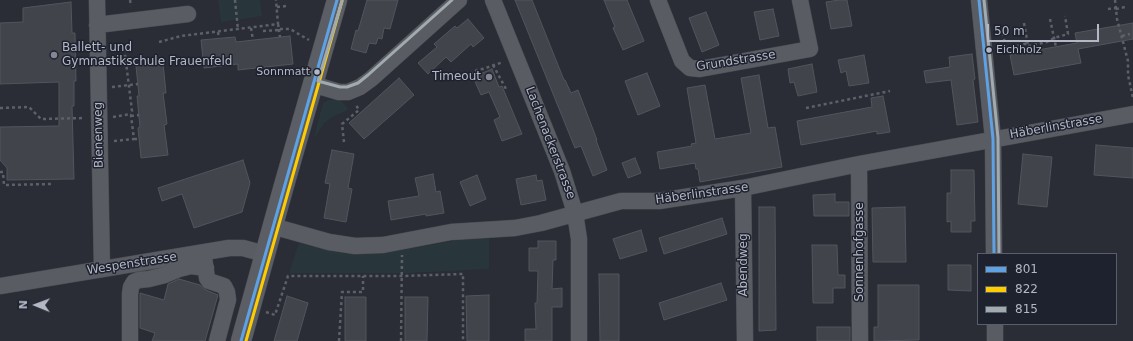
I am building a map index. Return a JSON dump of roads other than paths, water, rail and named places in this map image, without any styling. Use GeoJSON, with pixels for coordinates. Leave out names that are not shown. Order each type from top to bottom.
{"type":"FeatureCollection","features":[{"type":"Feature","properties":{"kind":"main road"},"geometry":{"type":"LineString","coordinates":[[242,341],[272,226],[337,0]]}},
{"type":"Feature","properties":{"kind":"street","name":"Bienenweg"},"geometry":{"type":"LineString","coordinates":[[97,0],[102,269]]}},
{"type":"Feature","properties":{"kind":"street"},"geometry":{"type":"LineString","coordinates":[[312,84],[339,92],[348,92],[360,87],[371,79],[459,0]]}},
{"type":"Feature","properties":{"kind":"street","name":"Lachenackerstrasse"},"geometry":{"type":"LineString","coordinates":[[493,0],[562,171],[575,213],[579,239],[579,341]]}},
{"type":"Feature","properties":{"kind":"street","name":"Grundstrasse"},"geometry":{"type":"LineString","coordinates":[[658,0],[682,60],[690,68],[700,69],[810,49],[800,0]]}},
{"type":"Feature","properties":{"kind":"street"},"geometry":{"type":"LineString","coordinates":[[979,0],[993,139],[994,253]]}},
{"type":"Feature","properties":{"kind":"street"},"geometry":{"type":"LineString","coordinates":[[97,25],[188,14]]}},
{"type":"Feature","properties":{"kind":"street","name":"Häberlinstrasse"},"geometry":{"type":"LineString","coordinates":[[272,226],[329,242],[354,246],[383,244],[451,232],[515,228],[541,223],[621,201],[659,201],[743,188],[859,164],[1133,114]]}},
{"type":"Feature","properties":{"kind":"street","name":"Sonnenhofgasse"},"geometry":{"type":"LineString","coordinates":[[859,164],[860,341]]}},
{"type":"Feature","properties":{"kind":"street","name":"Abendweg"},"geometry":{"type":"LineString","coordinates":[[743,188],[744,341]]}},
{"type":"Feature","properties":{"kind":"street","name":"Wespenstrasse"},"geometry":{"type":"LineString","coordinates":[[0,286],[102,269],[205,260],[236,248],[243,248],[265,254]]}},
{"type":"Feature","properties":{"kind":"street"},"geometry":{"type":"LineString","coordinates":[[130,341],[130,294],[131,287],[134,282],[165,275],[191,266],[200,266],[205,260]]}},
{"type":"Feature","properties":{"kind":"street"},"geometry":{"type":"LineString","coordinates":[[205,260],[207,278],[209,281],[224,286],[228,300],[217,341]]}},
{"type":"Feature","properties":{"kind":"street"},"geometry":{"type":"LineString","coordinates":[[995,325],[995,341]]}},
{"type":"Feature","properties":{"kind":"place","name":"Eichholz"},"geometry":{"type":"Point","coordinates":[989,50]}},
{"type":"Feature","properties":{"kind":"place","name":"Ballett- und Gymnastikschule Frauenfeld"},"geometry":{"type":"Point","coordinates":[54,55]}},
{"type":"Feature","properties":{"kind":"place","name":"Sonnmatt"},"geometry":{"type":"Point","coordinates":[317,72]}},
{"type":"Feature","properties":{"kind":"place","name":"Timeout"},"geometry":{"type":"Point","coordinates":[489,77]}}]}
